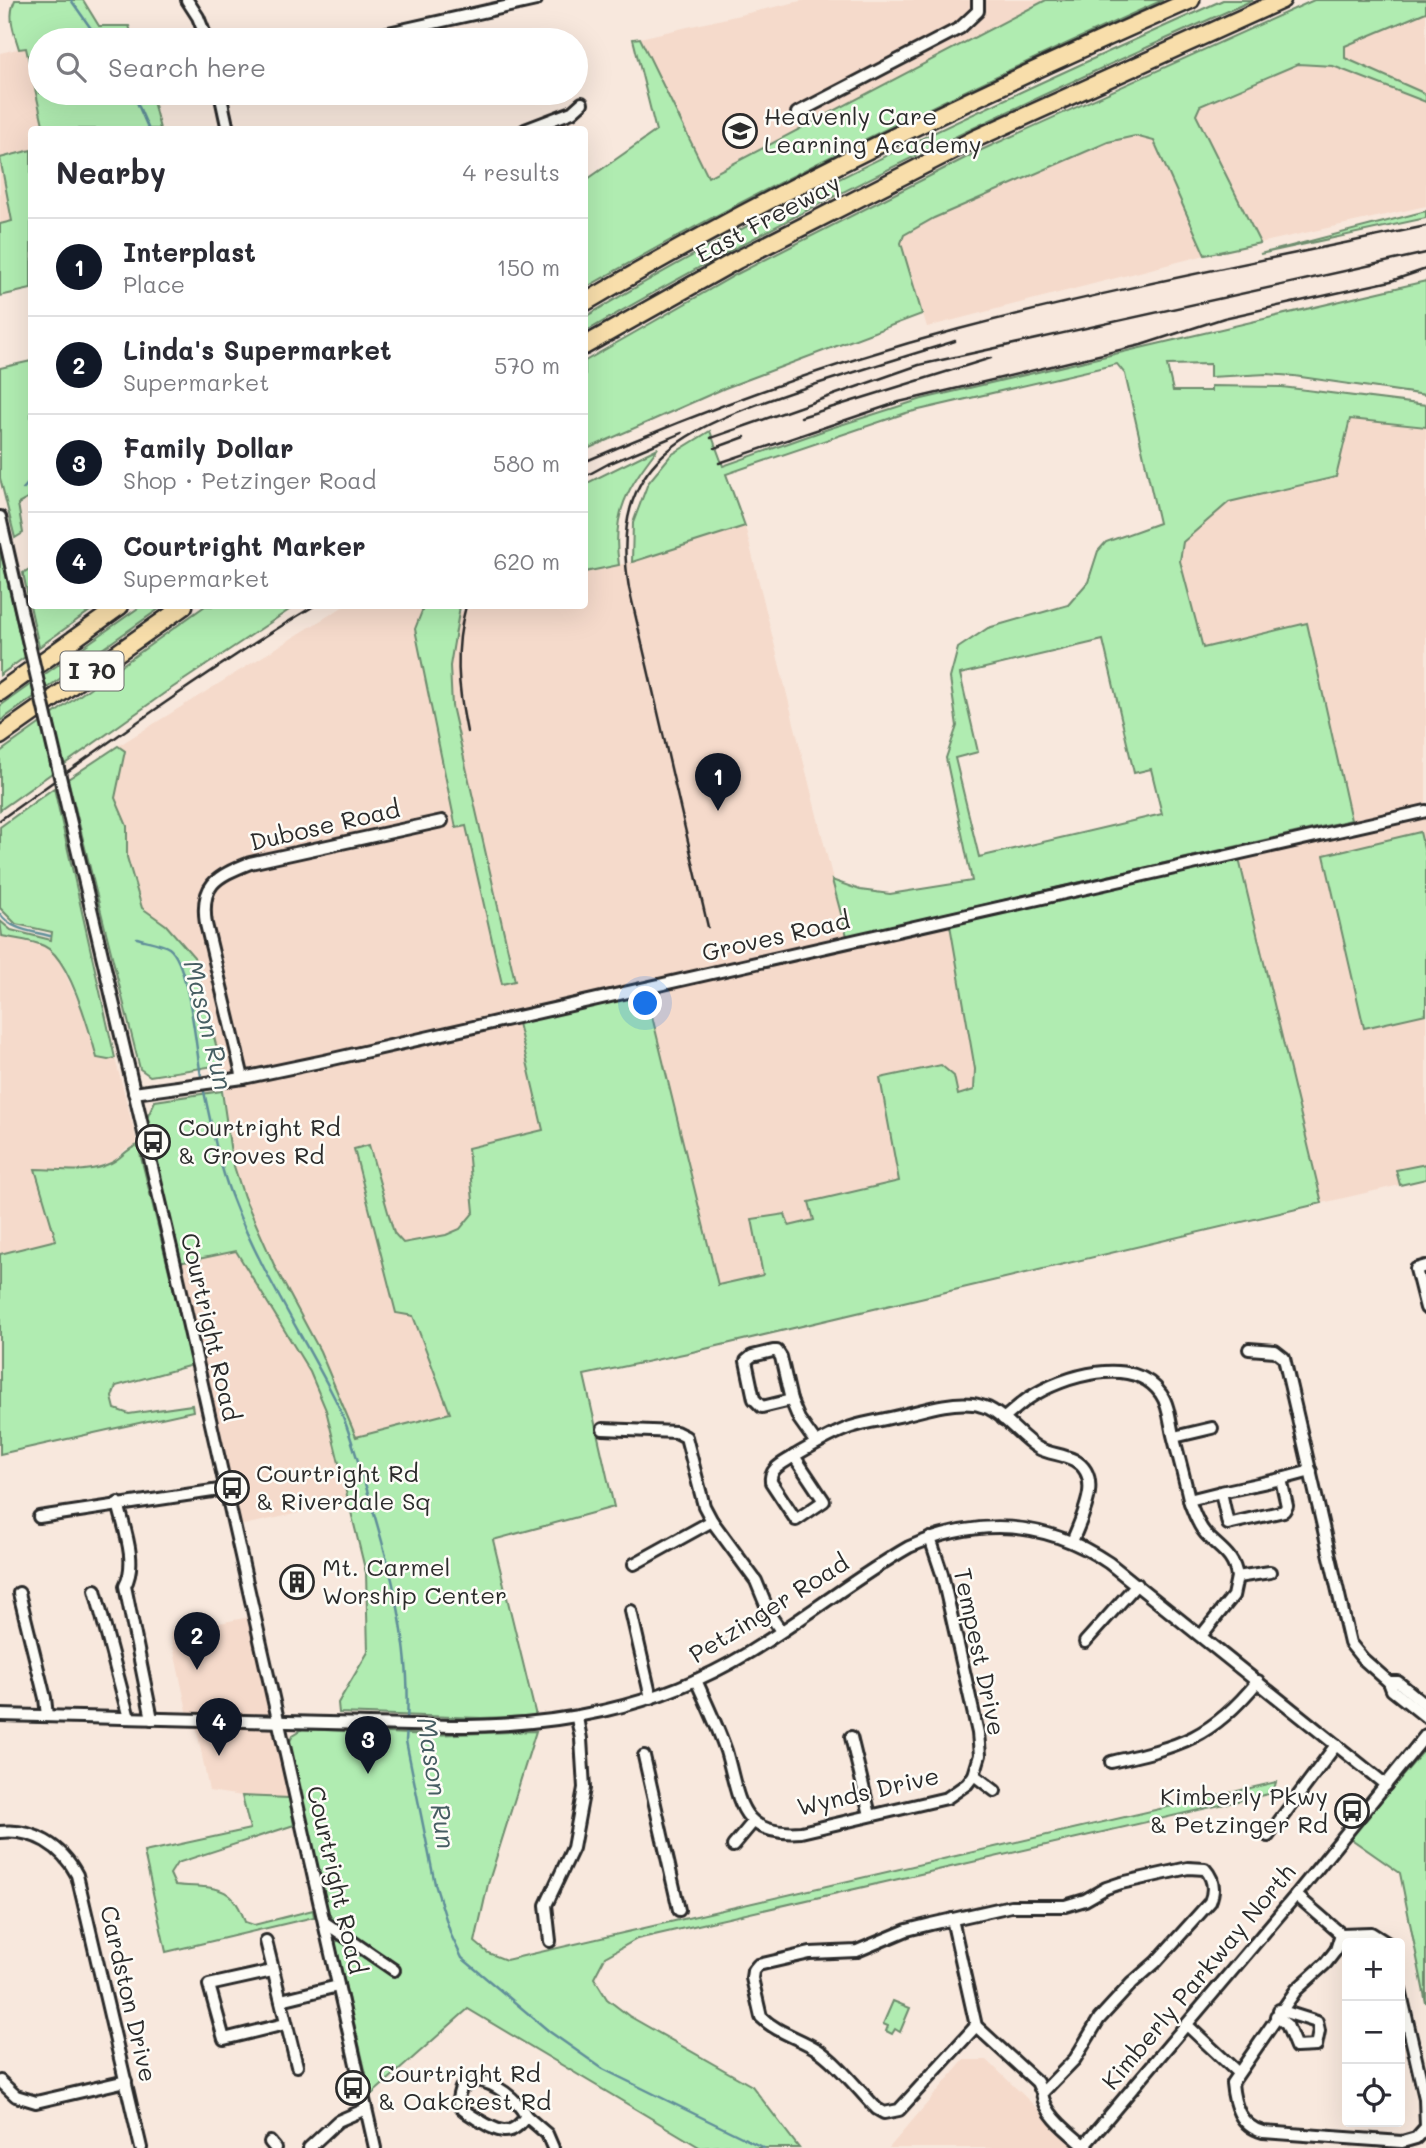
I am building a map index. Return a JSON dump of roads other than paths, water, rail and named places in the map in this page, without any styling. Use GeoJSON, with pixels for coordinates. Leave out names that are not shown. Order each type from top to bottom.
{"type":"FeatureCollection","features":[{"type":"Feature","properties":{"kind":"highway","name":"East Freeway"},"geometry":{"type":"LineString","coordinates":[[588,301],[862,153],[1191,0]]}},
{"type":"Feature","properties":{"kind":"highway","name":"East Freeway"},"geometry":{"type":"LineString","coordinates":[[588,344],[737,260],[965,144],[1282,0]]}},
{"type":"Feature","properties":{"kind":"highway","name":"I 70"},"geometry":{"type":"LineString","coordinates":[[0,692],[116,609]]}},
{"type":"Feature","properties":{"kind":"highway","name":"I 70"},"geometry":{"type":"LineString","coordinates":[[0,736],[180,609]]}},
{"type":"Feature","properties":{"kind":"street"},"geometry":{"type":"LineString","coordinates":[[187,0],[202,28]]}},
{"type":"Feature","properties":{"kind":"street"},"geometry":{"type":"LineString","coordinates":[[411,28],[537,0]]}},
{"type":"Feature","properties":{"kind":"street"},"geometry":{"type":"LineString","coordinates":[[797,113],[960,28],[978,11],[978,0]]}},
{"type":"Feature","properties":{"kind":"street"},"geometry":{"type":"LineString","coordinates":[[223,105],[227,126]]}},
{"type":"Feature","properties":{"kind":"street"},"geometry":{"type":"LineString","coordinates":[[535,126],[572,112],[580,105]]}},
{"type":"Feature","properties":{"kind":"street","name":"Courtright Road"},"geometry":{"type":"LineString","coordinates":[[0,517],[226,1489],[375,2148]]}},
{"type":"Feature","properties":{"kind":"street","name":"Groves Road"},"geometry":{"type":"LineString","coordinates":[[134,1093],[243,1078],[324,1061],[1426,811]]}},
{"type":"Feature","properties":{"kind":"street","name":"Dubose Road"},"geometry":{"type":"LineString","coordinates":[[243,1078],[206,924],[203,905],[209,887],[250,863],[442,821]]}},
{"type":"Feature","properties":{"kind":"street"},"geometry":{"type":"LineString","coordinates":[[1426,1266],[1416,1269],[1426,1308]]}},
{"type":"Feature","properties":{"kind":"street"},"geometry":{"type":"LineString","coordinates":[[1249,1349],[1275,1351],[1284,1358],[1350,1643],[1363,1659],[1389,1682],[1392,1690],[1426,1717]]}},
{"type":"Feature","properties":{"kind":"street"},"geometry":{"type":"LineString","coordinates":[[790,1400],[762,1407],[755,1403],[746,1366],[748,1358],[774,1350],[780,1354],[790,1400],[799,1419],[816,1443]]}},
{"type":"Feature","properties":{"kind":"street"},"geometry":{"type":"LineString","coordinates":[[1003,1419],[1029,1398],[1056,1385],[1104,1372],[1128,1371],[1150,1382],[1161,1394],[1189,1500],[1205,1533],[1228,1553],[1237,1577],[1233,1596],[1201,1636]]}},
{"type":"Feature","properties":{"kind":"street"},"geometry":{"type":"LineString","coordinates":[[794,1456],[824,1501],[796,1520],[771,1482],[770,1476],[794,1456],[853,1426],[940,1407],[973,1404],[989,1409],[1024,1439],[1044,1451],[1066,1456],[1077,1462],[1086,1472],[1090,1486],[1088,1498],[1072,1542]]}},
{"type":"Feature","properties":{"kind":"street"},"geometry":{"type":"LineString","coordinates":[[1174,1437],[1212,1428]]}},
{"type":"Feature","properties":{"kind":"street"},"geometry":{"type":"LineString","coordinates":[[603,1429],[676,1432],[686,1437],[704,1506],[756,1580],[770,1615],[781,1631]]}},
{"type":"Feature","properties":{"kind":"street"},"geometry":{"type":"LineString","coordinates":[[1189,1500],[1311,1471]]}},
{"type":"Feature","properties":{"kind":"street"},"geometry":{"type":"LineString","coordinates":[[1221,1493],[1228,1524],[1281,1513],[1287,1506],[1281,1479]]}},
{"type":"Feature","properties":{"kind":"street"},"geometry":{"type":"LineString","coordinates":[[39,1517],[118,1503],[226,1489]]}},
{"type":"Feature","properties":{"kind":"street"},"geometry":{"type":"LineString","coordinates":[[118,1503],[131,1561],[131,1576],[125,1586],[152,1718]]}},
{"type":"Feature","properties":{"kind":"street"},"geometry":{"type":"LineString","coordinates":[[634,1564],[712,1521]]}},
{"type":"Feature","properties":{"kind":"street","name":"Petzinger Road"},"geometry":{"type":"LineString","coordinates":[[0,1715],[483,1726],[577,1718],[651,1698],[696,1680],[747,1653],[889,1558],[930,1538],[964,1529],[1011,1527],[1044,1532],[1094,1552],[1385,1785]]}},
{"type":"Feature","properties":{"kind":"street","name":"Tempest Drive"},"geometry":{"type":"LineString","coordinates":[[930,1538],[942,1574],[978,1733],[980,1755],[974,1775]]}},
{"type":"Feature","properties":{"kind":"street"},"geometry":{"type":"LineString","coordinates":[[1237,1577],[1270,1572]]}},
{"type":"Feature","properties":{"kind":"street"},"geometry":{"type":"LineString","coordinates":[[1085,1642],[1137,1584]]}},
{"type":"Feature","properties":{"kind":"street"},"geometry":{"type":"LineString","coordinates":[[95,1590],[129,1718]]}},
{"type":"Feature","properties":{"kind":"street"},"geometry":{"type":"LineString","coordinates":[[19,1593],[47,1716]]}},
{"type":"Feature","properties":{"kind":"street"},"geometry":{"type":"LineString","coordinates":[[631,1611],[651,1698]]}},
{"type":"Feature","properties":{"kind":"street"},"geometry":{"type":"LineString","coordinates":[[696,1680],[723,1743],[737,1798],[753,1822],[733,1846]]}},
{"type":"Feature","properties":{"kind":"street"},"geometry":{"type":"LineString","coordinates":[[1111,1762],[1166,1749],[1209,1730],[1229,1714],[1258,1681]]}},
{"type":"Feature","properties":{"kind":"street"},"geometry":{"type":"LineString","coordinates":[[1389,1682],[1398,1682],[1426,1705]]}},
{"type":"Feature","properties":{"kind":"street"},"geometry":{"type":"LineString","coordinates":[[550,1941],[546,1905],[573,1848],[584,1788],[577,1718]]}},
{"type":"Feature","properties":{"kind":"street","name":"Kimberly Parkway North"},"geometry":{"type":"LineString","coordinates":[[1084,2147],[1296,1895],[1426,1735]]}},
{"type":"Feature","properties":{"kind":"street"},"geometry":{"type":"LineString","coordinates":[[852,1737],[870,1815]]}},
{"type":"Feature","properties":{"kind":"street"},"geometry":{"type":"LineString","coordinates":[[1268,1836],[1336,1745]]}},
{"type":"Feature","properties":{"kind":"street"},"geometry":{"type":"LineString","coordinates":[[643,1756],[679,1910]]}},
{"type":"Feature","properties":{"kind":"street"},"geometry":{"type":"LineString","coordinates":[[974,1775],[995,1791]]}},
{"type":"Feature","properties":{"kind":"street","name":"Wynds Drive"},"geometry":{"type":"LineString","coordinates":[[753,1822],[770,1830],[790,1832],[870,1815],[947,1797],[967,1784],[974,1775]]}},
{"type":"Feature","properties":{"kind":"street","name":"Cardston Drive"},"geometry":{"type":"LineString","coordinates":[[0,1832],[27,1833],[52,1845],[71,1864],[82,1888],[141,2148]]}},
{"type":"Feature","properties":{"kind":"street"},"geometry":{"type":"LineString","coordinates":[[976,2026],[899,2110],[884,2113],[817,2049],[761,2017],[752,1978],[753,1971],[758,1965],[810,1953],[856,1951],[907,1930],[1011,1906],[1065,1906],[1121,1883],[1188,1868],[1205,1870],[1210,1875],[1213,1891],[1210,1902],[1156,1962],[1098,2019],[1075,2059],[1042,2092]]}},
{"type":"Feature","properties":{"kind":"street"},"geometry":{"type":"LineString","coordinates":[[1296,1895],[1341,1934],[1371,1933],[1379,1938]]}},
{"type":"Feature","properties":{"kind":"street"},"geometry":{"type":"LineString","coordinates":[[952,1919],[976,2026],[1037,2082],[1048,2111],[1084,2147]]}},
{"type":"Feature","properties":{"kind":"street"},"geometry":{"type":"LineString","coordinates":[[324,1922],[394,1969]]}},
{"type":"Feature","properties":{"kind":"street"},"geometry":{"type":"LineString","coordinates":[[1341,1934],[1336,1950],[1326,1964],[1296,1990],[1231,2083],[1234,2104],[1244,2122],[1263,2133],[1402,2142],[1416,2138],[1426,2127],[1425,2098],[1403,2001]]}},
{"type":"Feature","properties":{"kind":"street"},"geometry":{"type":"LineString","coordinates":[[266,1941],[297,2066]]}},
{"type":"Feature","properties":{"kind":"street"},"geometry":{"type":"LineString","coordinates":[[272,1971],[209,1985],[224,2039],[285,2024]]}},
{"type":"Feature","properties":{"kind":"street"},"geometry":{"type":"LineString","coordinates":[[281,2000],[338,1986]]}},
{"type":"Feature","properties":{"kind":"street"},"geometry":{"type":"LineString","coordinates":[[1187,2025],[1237,2072]]}},
{"type":"Feature","properties":{"kind":"street"},"geometry":{"type":"LineString","coordinates":[[0,2081],[16,2096],[29,2101],[42,2101],[126,2081]]}},
{"type":"Feature","properties":{"kind":"street"},"geometry":{"type":"LineString","coordinates":[[526,2116],[514,2129],[498,2131],[466,2112],[460,2105],[460,2088],[467,2082],[484,2081],[519,2103],[526,2116],[547,2134],[552,2148]]}},
{"type":"Feature","properties":{"kind":"street"},"geometry":{"type":"LineString","coordinates":[[309,2148],[338,2121],[366,2109]]}},
{"type":"Feature","properties":{"kind":"waterway","name":"Mason Run"},"geometry":{"type":"LineString","coordinates":[[71,0],[91,28]]}},
{"type":"Feature","properties":{"kind":"waterway","name":"Mason Run"},"geometry":{"type":"LineString","coordinates":[[138,105],[147,126]]}},
{"type":"Feature","properties":{"kind":"waterway","name":"Mason Run"},"geometry":{"type":"LineString","coordinates":[[23,489],[28,483]]}},
{"type":"Feature","properties":{"kind":"waterway","name":"Mason Run"},"geometry":{"type":"LineString","coordinates":[[0,914],[16,927],[50,936]]}},
{"type":"Feature","properties":{"kind":"waterway","name":"Mason Run"},"geometry":{"type":"LineString","coordinates":[[137,938],[166,946],[176,957],[187,990],[202,1081]]}},
{"type":"Feature","properties":{"kind":"waterway","name":"Mason Run"},"geometry":{"type":"LineString","coordinates":[[203,1087],[222,1169],[241,1221],[337,1403],[353,1445],[381,1536],[396,1597],[406,1659],[407,1721]]}},
{"type":"Feature","properties":{"kind":"waterway","name":"Mason Run"},"geometry":{"type":"LineString","coordinates":[[407,1727],[406,1741],[435,1884],[451,1935],[462,1958],[550,2032],[603,2069],[764,2148]]}},
{"type":"Feature","properties":{"kind":"railway"},"geometry":{"type":"LineString","coordinates":[[588,460],[769,388],[911,342],[1075,300],[1426,226]]}},
{"type":"Feature","properties":{"kind":"railway"},"geometry":{"type":"LineString","coordinates":[[711,438],[919,365],[1426,253]]}},
{"type":"Feature","properties":{"kind":"railway"},"geometry":{"type":"LineString","coordinates":[[719,463],[899,402],[1141,345],[1224,318],[1391,281],[1426,269]]}},
{"type":"Feature","properties":{"kind":"railway"},"geometry":{"type":"LineString","coordinates":[[708,927],[629,588],[625,544],[631,508],[643,478],[663,455],[689,436],[754,405],[955,341]]}},
{"type":"Feature","properties":{"kind":"railway"},"geometry":{"type":"LineString","coordinates":[[801,417],[991,358]]}},
{"type":"Feature","properties":{"kind":"railway"},"geometry":{"type":"LineString","coordinates":[[588,475],[682,433]]}},
{"type":"Feature","properties":{"kind":"railway"},"geometry":{"type":"LineString","coordinates":[[715,448],[745,437]]}},
{"type":"Feature","properties":{"kind":"railway"},"geometry":{"type":"LineString","coordinates":[[0,820],[194,683],[309,609]]}},
{"type":"Feature","properties":{"kind":"railway"},"geometry":{"type":"LineString","coordinates":[[465,609],[460,638],[459,669],[467,732]]}},
{"type":"Feature","properties":{"kind":"place","name":"Heavenly Care Learning Academy"},"geometry":{"type":"Point","coordinates":[740,131]}},
{"type":"Feature","properties":{"kind":"place","name":"Interplast"},"geometry":{"type":"Point","coordinates":[718,811]}},
{"type":"Feature","properties":{"kind":"place","name":"Courtright Rd & Groves Rd"},"geometry":{"type":"Point","coordinates":[153,1142]}},
{"type":"Feature","properties":{"kind":"place","name":"Courtright Rd & Riverdale Sq"},"geometry":{"type":"Point","coordinates":[232,1488]}},
{"type":"Feature","properties":{"kind":"place","name":"Mt. Carmel Worship Center"},"geometry":{"type":"Point","coordinates":[297,1582]}},
{"type":"Feature","properties":{"kind":"place","name":"Linda's Supermarket"},"geometry":{"type":"Point","coordinates":[197,1670]}},
{"type":"Feature","properties":{"kind":"place","name":"Courtright Marker"},"geometry":{"type":"Point","coordinates":[219,1756]}},
{"type":"Feature","properties":{"kind":"place","name":"Family Dollar"},"geometry":{"type":"Point","coordinates":[368,1774]}},
{"type":"Feature","properties":{"kind":"place","name":"Kimberly Pkwy & Petzinger Rd"},"geometry":{"type":"Point","coordinates":[1352,1811]}},
{"type":"Feature","properties":{"kind":"place","name":"Courtright Rd & Oakcrest Rd"},"geometry":{"type":"Point","coordinates":[353,2088]}}]}
